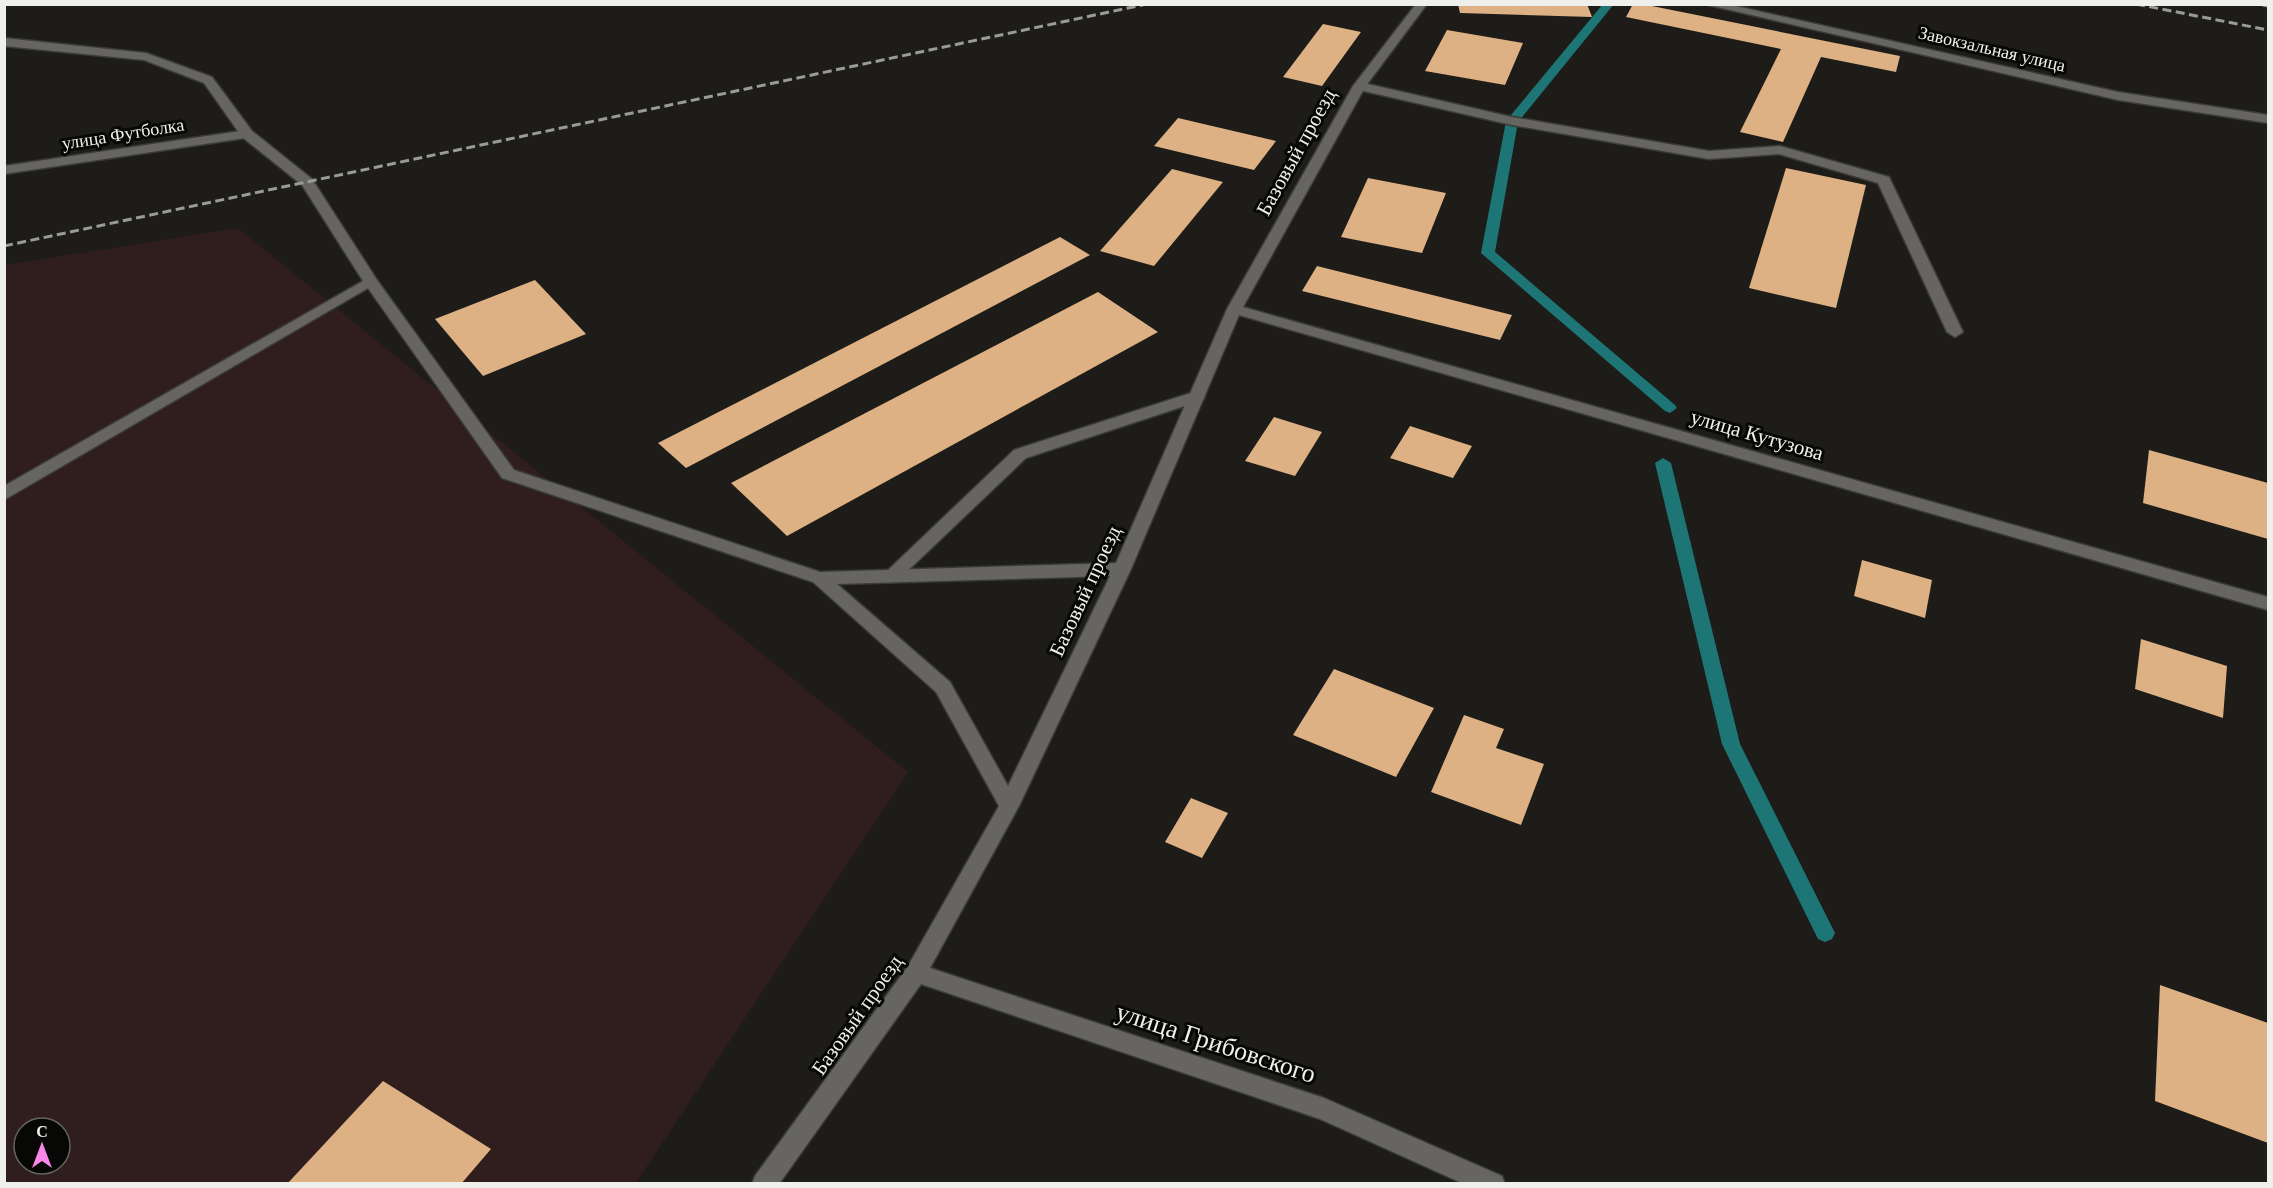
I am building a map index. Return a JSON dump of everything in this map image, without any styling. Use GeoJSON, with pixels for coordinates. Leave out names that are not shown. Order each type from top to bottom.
{"type":"FeatureCollection","features":[{"type":"Feature","properties":{"kind":"street","name":"Базовый проезд"},"geometry":{"type":"LineString","coordinates":[[764,1184],[916,973],[1009,806],[1122,569],[1234,309],[1359,86],[1422,4]]}},
{"type":"Feature","properties":{"kind":"street","name":"Завокзальная улица"},"geometry":{"type":"LineString","coordinates":[[1709,4],[2118,96],[2268,119]]}},
{"type":"Feature","properties":{"kind":"street"},"geometry":{"type":"LineString","coordinates":[[4,42],[147,57],[208,80],[247,134],[307,182],[370,281],[508,474],[819,578],[1122,569]]}},
{"type":"Feature","properties":{"kind":"street"},"geometry":{"type":"LineString","coordinates":[[1359,86],[1512,120],[1709,155],[1780,150],[1884,180],[1955,332]]}},
{"type":"Feature","properties":{"kind":"street","name":"улица Футболка"},"geometry":{"type":"LineString","coordinates":[[4,170],[247,134]]}},
{"type":"Feature","properties":{"kind":"street"},"geometry":{"type":"LineString","coordinates":[[4,494],[370,281]]}},
{"type":"Feature","properties":{"kind":"street","name":"улица Кутузова"},"geometry":{"type":"LineString","coordinates":[[1234,309],[2268,603]]}},
{"type":"Feature","properties":{"kind":"street"},"geometry":{"type":"LineString","coordinates":[[892,576],[1020,454],[1197,396]]}},
{"type":"Feature","properties":{"kind":"street"},"geometry":{"type":"LineString","coordinates":[[819,578],[944,687],[1009,806]]}},
{"type":"Feature","properties":{"kind":"street","name":"улица Грибовского"},"geometry":{"type":"LineString","coordinates":[[916,973],[1324,1109],[1493,1184]]}},
{"type":"Feature","properties":{"kind":"shaded area"},"geometry":{"type":"Polygon","coordinates":[[[238,228],[908,772],[636,1183],[5,1184],[5,265],[238,228]]]}},
{"type":"Feature","properties":{"kind":"building"},"geometry":{"type":"Polygon","coordinates":[[[1458,4],[1587,4],[1592,17],[1460,13],[1458,4]]]}},
{"type":"Feature","properties":{"kind":"building"},"geometry":{"type":"Polygon","coordinates":[[[1633,4],[1900,56],[1896,72],[1821,57],[1783,142],[1740,132],[1781,49],[1626,17],[1633,4]]]}},
{"type":"Feature","properties":{"kind":"building"},"geometry":{"type":"Polygon","coordinates":[[[1323,24],[1361,32],[1322,86],[1283,77],[1323,24]]]}},
{"type":"Feature","properties":{"kind":"building"},"geometry":{"type":"Polygon","coordinates":[[[1447,30],[1523,43],[1505,85],[1425,71],[1447,30]]]}},
{"type":"Feature","properties":{"kind":"building"},"geometry":{"type":"Polygon","coordinates":[[[1178,118],[1276,141],[1254,170],[1154,146],[1178,118]]]}},
{"type":"Feature","properties":{"kind":"building"},"geometry":{"type":"Polygon","coordinates":[[[1786,168],[1866,185],[1836,308],[1749,288],[1786,168]]]}},
{"type":"Feature","properties":{"kind":"building"},"geometry":{"type":"Polygon","coordinates":[[[1172,169],[1223,182],[1154,266],[1100,251],[1172,169]]]}},
{"type":"Feature","properties":{"kind":"building"},"geometry":{"type":"Polygon","coordinates":[[[1368,178],[1446,193],[1422,253],[1341,237],[1368,178]]]}},
{"type":"Feature","properties":{"kind":"building"},"geometry":{"type":"Polygon","coordinates":[[[1060,237],[1090,255],[686,468],[658,443],[1060,237]]]}},
{"type":"Feature","properties":{"kind":"building"},"geometry":{"type":"Polygon","coordinates":[[[1317,266],[1512,315],[1500,340],[1302,291],[1317,266]]]}},
{"type":"Feature","properties":{"kind":"building"},"geometry":{"type":"Polygon","coordinates":[[[535,280],[586,334],[483,376],[435,319],[535,280]]]}},
{"type":"Feature","properties":{"kind":"building"},"geometry":{"type":"Polygon","coordinates":[[[1098,292],[1158,332],[787,536],[731,483],[1098,292]]]}},
{"type":"Feature","properties":{"kind":"building"},"geometry":{"type":"Polygon","coordinates":[[[1274,417],[1322,432],[1295,476],[1245,461],[1274,417]]]}},
{"type":"Feature","properties":{"kind":"building"},"geometry":{"type":"Polygon","coordinates":[[[1410,426],[1472,446],[1453,478],[1390,458],[1410,426]]]}},
{"type":"Feature","properties":{"kind":"building"},"geometry":{"type":"Polygon","coordinates":[[[2149,450],[2268,483],[2268,539],[2143,503],[2149,450]]]}},
{"type":"Feature","properties":{"kind":"building"},"geometry":{"type":"Polygon","coordinates":[[[1862,560],[1932,580],[1925,618],[1854,596],[1862,560]]]}},
{"type":"Feature","properties":{"kind":"building"},"geometry":{"type":"Polygon","coordinates":[[[2141,639],[2227,666],[2223,718],[2135,689],[2141,639]]]}},
{"type":"Feature","properties":{"kind":"building"},"geometry":{"type":"Polygon","coordinates":[[[1334,669],[1434,708],[1396,777],[1293,735],[1334,669]]]}},
{"type":"Feature","properties":{"kind":"building"},"geometry":{"type":"Polygon","coordinates":[[[1464,715],[1504,729],[1496,748],[1544,764],[1521,825],[1431,792],[1464,715]]]}},
{"type":"Feature","properties":{"kind":"building"},"geometry":{"type":"Polygon","coordinates":[[[1191,798],[1228,813],[1202,858],[1165,842],[1191,798]]]}},
{"type":"Feature","properties":{"kind":"building"},"geometry":{"type":"Polygon","coordinates":[[[2160,985],[2268,1023],[2268,1143],[2155,1101],[2160,985]]]}},
{"type":"Feature","properties":{"kind":"building"},"geometry":{"type":"Polygon","coordinates":[[[383,1081],[491,1149],[461,1184],[287,1184],[383,1081]]]}},
{"type":"Feature","properties":{"kind":"waterway"},"geometry":{"type":"LineString","coordinates":[[1609,4],[1512,121],[1488,253],[1670,408]]}},
{"type":"Feature","properties":{"kind":"waterway"},"geometry":{"type":"LineString","coordinates":[[1663,463],[1731,744],[1825,933]]}},
{"type":"Feature","properties":{"kind":"railway"},"geometry":{"type":"LineString","coordinates":[[4,246],[1147,4]]}},
{"type":"Feature","properties":{"kind":"railway"},"geometry":{"type":"LineString","coordinates":[[2136,4],[2268,30]]}},
{"type":"Feature","properties":{"kind":"railway"},"geometry":{"type":"LineString","coordinates":[[2259,4],[2268,6]]}}]}
